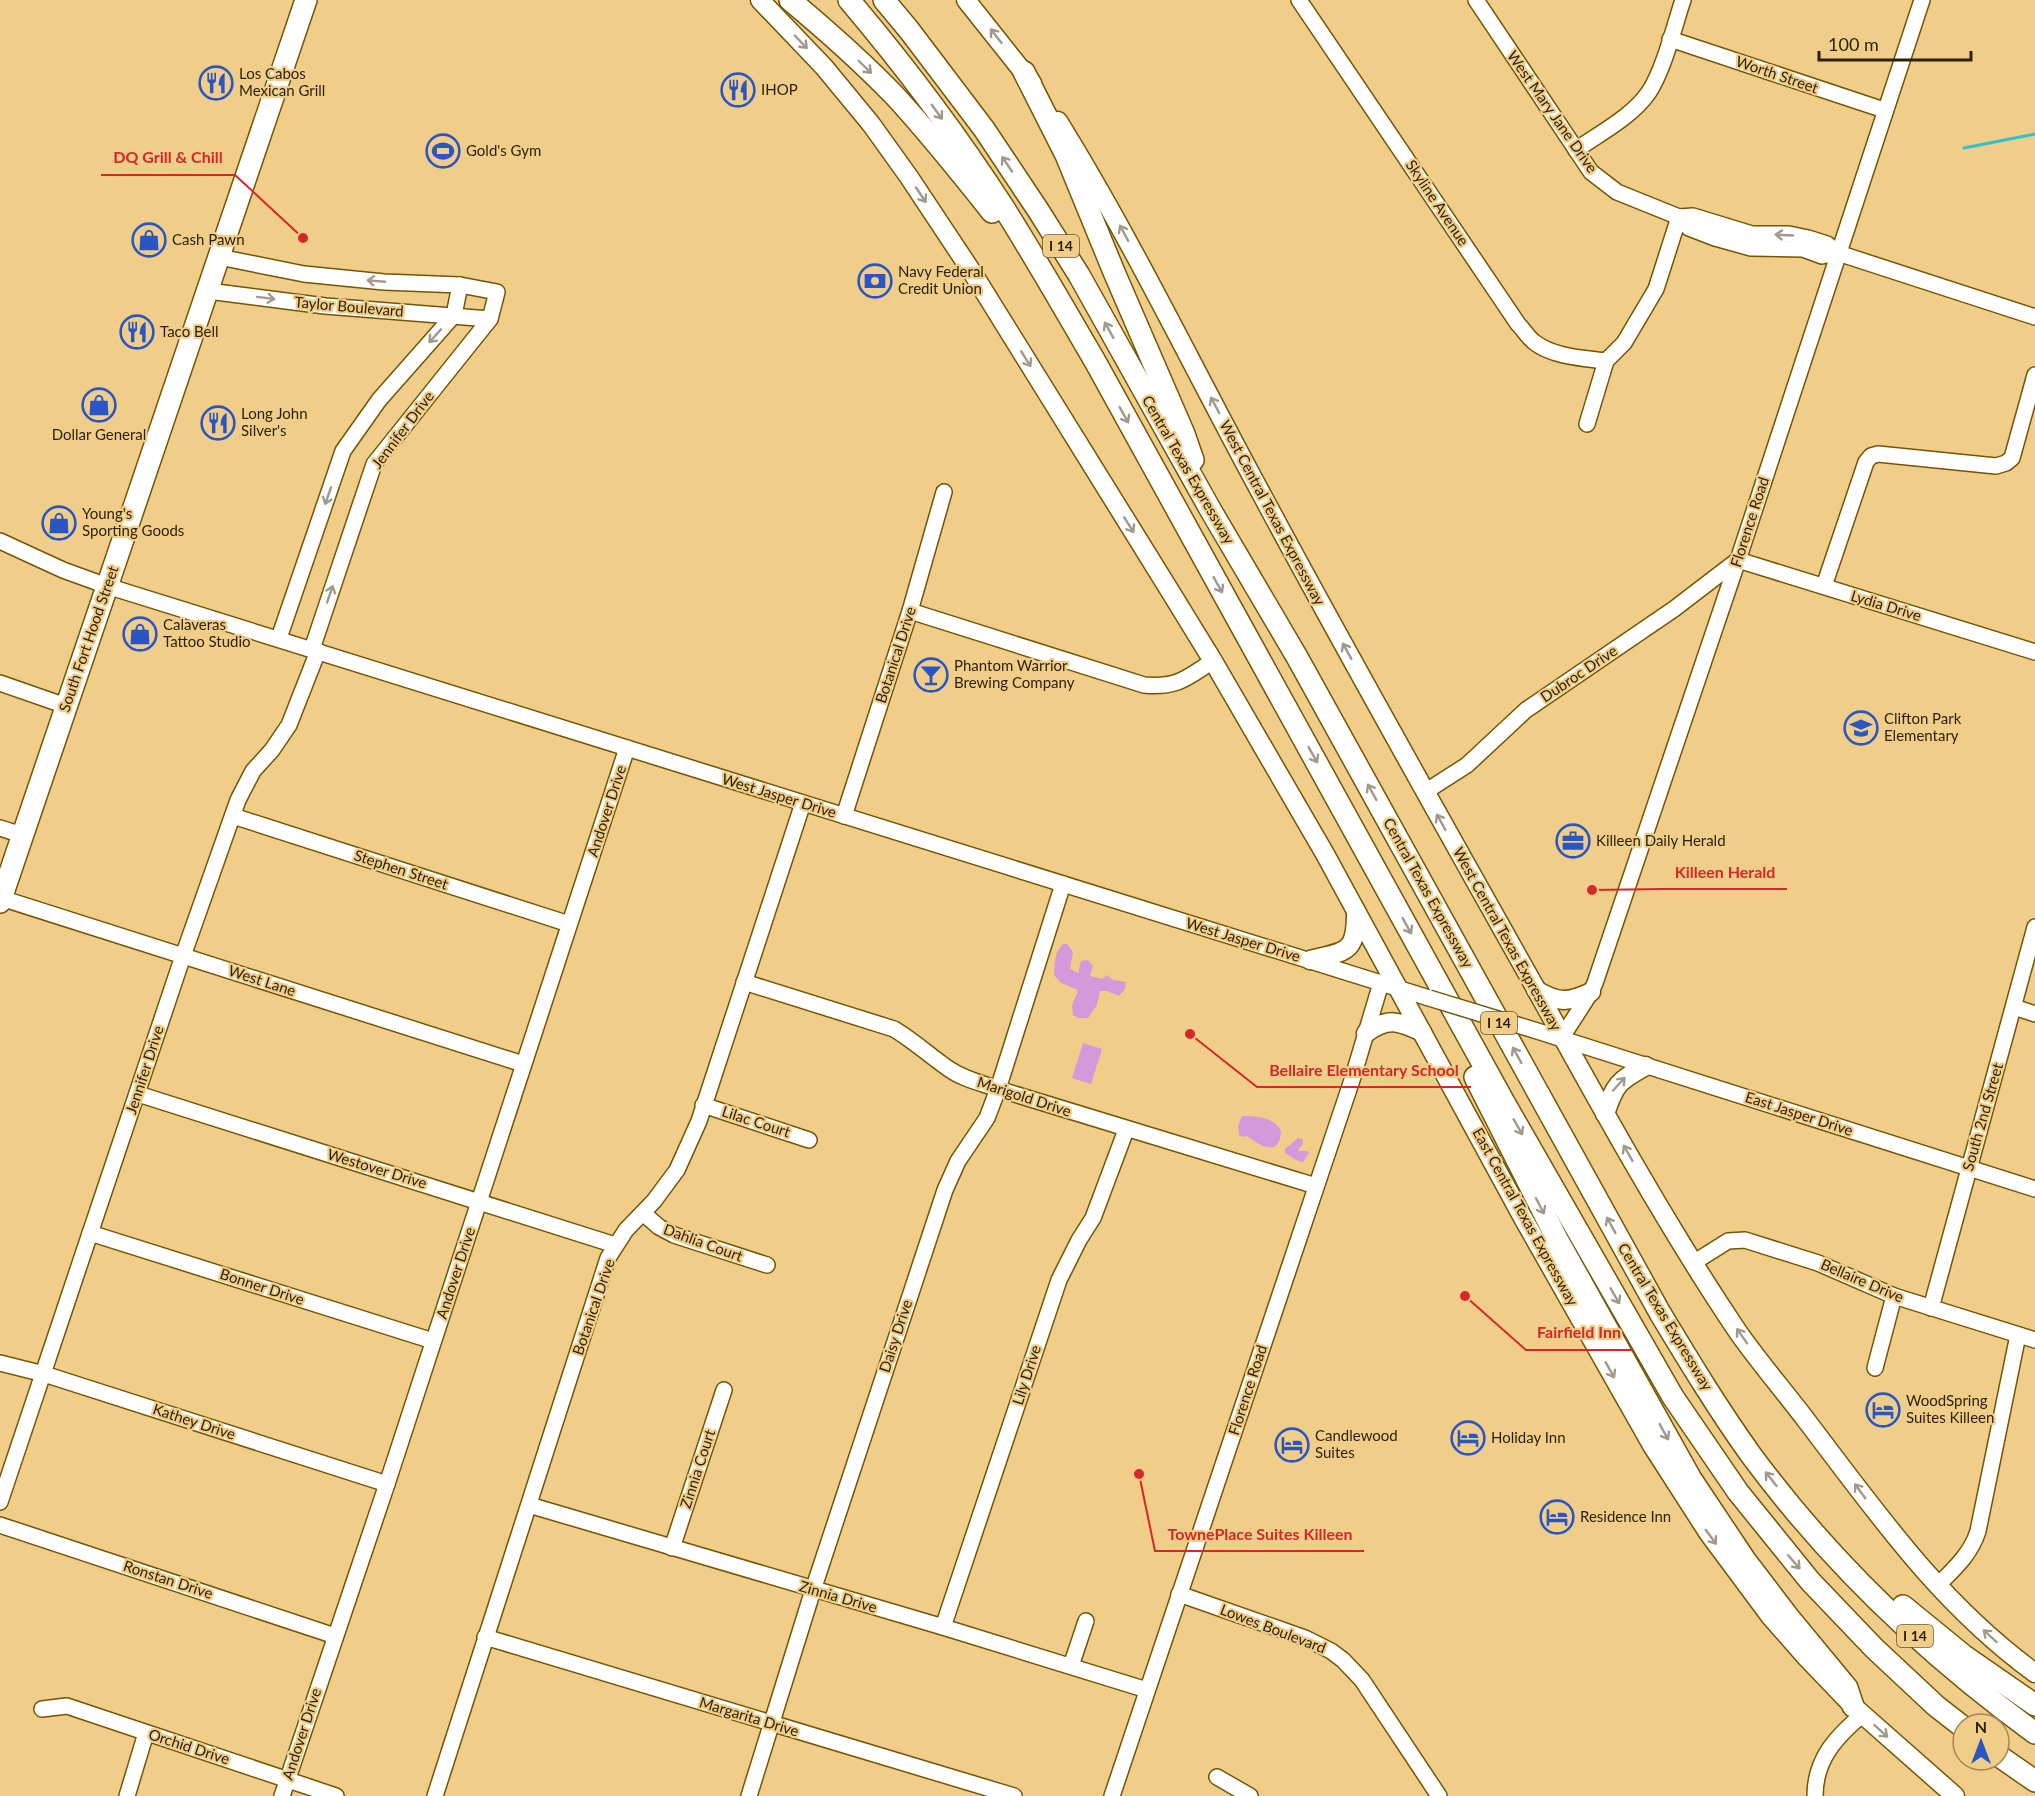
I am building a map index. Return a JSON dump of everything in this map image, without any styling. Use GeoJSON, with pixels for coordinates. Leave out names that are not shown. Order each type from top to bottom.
{"type":"FeatureCollection","features":[{"type":"Feature","properties":{"kind":"highway","name":"South Fort Hood Street"},"geometry":{"type":"LineString","coordinates":[[1,900],[306,0]]}},
{"type":"Feature","properties":{"kind":"highway"},"geometry":{"type":"LineString","coordinates":[[790,0],[844,47],[894,96],[956,167],[1004,229],[1033,254]]}},
{"type":"Feature","properties":{"kind":"highway","name":"Central Texas Expressway"},"geometry":{"type":"LineString","coordinates":[[849,0],[898,60],[973,162],[1033,254],[1469,1039],[1673,1397],[1738,1492],[1785,1552],[1837,1610],[1929,1699],[1951,1717]]}},
{"type":"Feature","properties":{"kind":"highway","name":"Central Texas Expressway"},"geometry":{"type":"LineString","coordinates":[[884,0],[984,129],[1079,275],[1210,509],[1297,657],[1660,1313],[1686,1357],[1751,1455],[1807,1525],[1854,1577],[1917,1638],[1996,1705],[2035,1733]]}},
{"type":"Feature","properties":{"kind":"highway"},"geometry":{"type":"LineString","coordinates":[[1024,72],[1066,155],[1184,434],[1210,509]]}},
{"type":"Feature","properties":{"kind":"highway"},"geometry":{"type":"LineString","coordinates":[[1469,1039],[1468,1063],[1473,1073],[1557,1239],[1691,1479],[1745,1560],[1847,1688],[1858,1710]]}},
{"type":"Feature","properties":{"kind":"highway"},"geometry":{"type":"LineString","coordinates":[[1807,1525],[1838,1541],[1913,1616],[1963,1655],[2035,1705]]}},
{"type":"Feature","properties":{"kind":"highway"},"geometry":{"type":"LineString","coordinates":[[2011,1764],[2035,1781]]}},
{"type":"Feature","properties":{"kind":"main road"},"geometry":{"type":"LineString","coordinates":[[760,0],[824,67],[871,124],[972,272],[1213,661],[1325,854],[1356,911],[1390,986]]}},
{"type":"Feature","properties":{"kind":"main road","name":"West Central Texas Expressway"},"geometry":{"type":"LineString","coordinates":[[966,0],[1024,72],[1056,117],[1096,183],[1264,499],[1562,1037]]}},
{"type":"Feature","properties":{"kind":"main road"},"geometry":{"type":"LineString","coordinates":[[1310,960],[1342,951],[1350,946],[1356,934],[1356,911]]}},
{"type":"Feature","properties":{"kind":"main road","name":"East Central Texas Expressway"},"geometry":{"type":"LineString","coordinates":[[1390,986],[1422,1032],[1653,1448],[1709,1534],[1770,1616],[1858,1710],[1955,1796]]}},
{"type":"Feature","properties":{"kind":"main road"},"geometry":{"type":"LineString","coordinates":[[1536,990],[1552,999],[1564,1001],[1591,992]]}},
{"type":"Feature","properties":{"kind":"main road"},"geometry":{"type":"LineString","coordinates":[[1366,1033],[1379,1023],[1394,1021],[1422,1032]]}},
{"type":"Feature","properties":{"kind":"main road"},"geometry":{"type":"LineString","coordinates":[[1562,1037],[1693,1263],[1742,1337],[1873,1510],[1937,1586],[2009,1653],[2035,1673]]}},
{"type":"Feature","properties":{"kind":"main road"},"geometry":{"type":"LineString","coordinates":[[1605,1114],[1612,1092],[1619,1082],[1646,1066]]}},
{"type":"Feature","properties":{"kind":"street","name":"Skyline Avenue"},"geometry":{"type":"LineString","coordinates":[[1299,0],[1518,324],[1533,342],[1560,353],[1606,361]]}},
{"type":"Feature","properties":{"kind":"street","name":"West Mary Jane Drive"},"geometry":{"type":"LineString","coordinates":[[1475,0],[1591,172],[1617,192],[1679,217],[1693,216],[1751,241],[1789,234],[1808,238],[1827,244],[1838,253],[2035,317]]}},
{"type":"Feature","properties":{"kind":"street"},"geometry":{"type":"LineString","coordinates":[[1576,150],[1631,112],[1648,93],[1656,79],[1683,0]]}},
{"type":"Feature","properties":{"kind":"street","name":"Florence Road"},"geometry":{"type":"LineString","coordinates":[[1562,1037],[1591,992],[1738,560],[1922,0]]}},
{"type":"Feature","properties":{"kind":"street","name":"Worth Street"},"geometry":{"type":"LineString","coordinates":[[1670,39],[1884,111]]}},
{"type":"Feature","properties":{"kind":"street"},"geometry":{"type":"LineString","coordinates":[[1587,424],[1606,361],[1624,343],[1656,289],[1679,217]]}},
{"type":"Feature","properties":{"kind":"street","name":"Taylor Boulevard"},"geometry":{"type":"LineString","coordinates":[[219,257],[304,274],[384,282],[460,285],[497,292]]}},
{"type":"Feature","properties":{"kind":"street"},"geometry":{"type":"LineString","coordinates":[[279,638],[343,451],[379,400],[454,315],[460,285]]}},
{"type":"Feature","properties":{"kind":"street","name":"Taylor Boulevard"},"geometry":{"type":"LineString","coordinates":[[207,291],[325,306],[490,319]]}},
{"type":"Feature","properties":{"kind":"street","name":"Jennifer Drive"},"geometry":{"type":"LineString","coordinates":[[0,1502],[183,956],[238,800],[245,783],[289,725],[374,464],[490,319],[497,292]]}},
{"type":"Feature","properties":{"kind":"street"},"geometry":{"type":"LineString","coordinates":[[1824,586],[1866,462],[1871,456],[1878,454],[1996,466],[2006,463],[2012,458],[2035,375]]}},
{"type":"Feature","properties":{"kind":"street","name":"Botanical Drive"},"geometry":{"type":"LineString","coordinates":[[844,816],[910,611],[944,492]]}},
{"type":"Feature","properties":{"kind":"street","name":"West Jasper Drive"},"geometry":{"type":"LineString","coordinates":[[0,541],[73,574],[107,586],[1390,986],[1562,1037]]}},
{"type":"Feature","properties":{"kind":"street","name":"Dubroc Drive"},"geometry":{"type":"LineString","coordinates":[[1425,792],[1467,765],[1526,710],[1674,609],[1738,560]]}},
{"type":"Feature","properties":{"kind":"street","name":"Lydia Drive"},"geometry":{"type":"LineString","coordinates":[[1738,560],[2035,652]]}},
{"type":"Feature","properties":{"kind":"street"},"geometry":{"type":"LineString","coordinates":[[910,611],[1144,685],[1167,686],[1179,682],[1213,661]]}},
{"type":"Feature","properties":{"kind":"street"},"geometry":{"type":"LineString","coordinates":[[0,683],[66,706]]}},
{"type":"Feature","properties":{"kind":"street","name":"Andover Drive"},"geometry":{"type":"LineString","coordinates":[[282,1796],[387,1484],[627,748]]}},
{"type":"Feature","properties":{"kind":"street","name":"Botanical Drive"},"geometry":{"type":"LineString","coordinates":[[435,1796],[606,1265],[615,1245],[665,1188],[677,1170],[699,1120],[803,803]]}},
{"type":"Feature","properties":{"kind":"street","name":"Stephen Street"},"geometry":{"type":"LineString","coordinates":[[233,816],[569,924]]}},
{"type":"Feature","properties":{"kind":"street"},"geometry":{"type":"LineString","coordinates":[[0,828],[22,835]]}},
{"type":"Feature","properties":{"kind":"street","name":"Daisy Drive"},"geometry":{"type":"LineString","coordinates":[[748,1796],[813,1590],[945,1190],[958,1161],[987,1118],[1063,884]]}},
{"type":"Feature","properties":{"kind":"street","name":"West Lane"},"geometry":{"type":"LineString","coordinates":[[1,900],[523,1064]]}},
{"type":"Feature","properties":{"kind":"street","name":"South 2nd Street"},"geometry":{"type":"LineString","coordinates":[[1931,1308],[2035,927]]}},
{"type":"Feature","properties":{"kind":"street","name":"Marigold Drive"},"geometry":{"type":"LineString","coordinates":[[744,982],[894,1029],[910,1038],[948,1069],[998,1089],[1126,1130],[1316,1186]]}},
{"type":"Feature","properties":{"kind":"street","name":"Florence Road"},"geometry":{"type":"LineString","coordinates":[[1112,1796],[1366,1033],[1390,986]]}},
{"type":"Feature","properties":{"kind":"street"},"geometry":{"type":"LineString","coordinates":[[2014,1007],[2035,1014]]}},
{"type":"Feature","properties":{"kind":"street","name":"East Jasper Drive"},"geometry":{"type":"LineString","coordinates":[[1562,1037],[1646,1066],[2035,1189]]}},
{"type":"Feature","properties":{"kind":"street","name":"Westover Drive"},"geometry":{"type":"LineString","coordinates":[[138,1094],[615,1245]]}},
{"type":"Feature","properties":{"kind":"street","name":"Lilac Court"},"geometry":{"type":"LineString","coordinates":[[703,1105],[809,1140]]}},
{"type":"Feature","properties":{"kind":"street","name":"Lily Drive"},"geometry":{"type":"LineString","coordinates":[[943,1627],[1059,1280],[1079,1239],[1093,1218],[1126,1130]]}},
{"type":"Feature","properties":{"kind":"street","name":"Dahlia Court"},"geometry":{"type":"LineString","coordinates":[[643,1213],[659,1227],[674,1235],[767,1265]]}},
{"type":"Feature","properties":{"kind":"street","name":"Bonner Drive"},"geometry":{"type":"LineString","coordinates":[[90,1233],[433,1341]]}},
{"type":"Feature","properties":{"kind":"street","name":"Bellaire Drive"},"geometry":{"type":"LineString","coordinates":[[1693,1263],[1728,1241],[1744,1239],[1818,1263],[1894,1296],[2035,1340]]}},
{"type":"Feature","properties":{"kind":"street"},"geometry":{"type":"LineString","coordinates":[[1875,1368],[1894,1296]]}},
{"type":"Feature","properties":{"kind":"street"},"geometry":{"type":"LineString","coordinates":[[1937,1586],[1968,1555],[1974,1544],[2018,1335]]}},
{"type":"Feature","properties":{"kind":"street","name":"Kathey Drive"},"geometry":{"type":"LineString","coordinates":[[0,1363],[44,1374],[387,1484]]}},
{"type":"Feature","properties":{"kind":"street","name":"Zinnia Court"},"geometry":{"type":"LineString","coordinates":[[672,1548],[724,1390]]}},
{"type":"Feature","properties":{"kind":"street","name":"Zinnia Drive"},"geometry":{"type":"LineString","coordinates":[[529,1505],[943,1627],[1147,1690]]}},
{"type":"Feature","properties":{"kind":"street","name":"Ronstan Drive"},"geometry":{"type":"LineString","coordinates":[[0,1525],[335,1636]]}},
{"type":"Feature","properties":{"kind":"street","name":"Lowes Boulevard"},"geometry":{"type":"LineString","coordinates":[[1179,1594],[1305,1638],[1343,1660],[1362,1680],[1439,1796]]}},
{"type":"Feature","properties":{"kind":"street"},"geometry":{"type":"LineString","coordinates":[[1071,1666],[1086,1622]]}},
{"type":"Feature","properties":{"kind":"street","name":"Margarita Drive"},"geometry":{"type":"LineString","coordinates":[[485,1637],[1014,1796]]}},
{"type":"Feature","properties":{"kind":"street","name":"Orchid Drive"},"geometry":{"type":"LineString","coordinates":[[42,1709],[67,1706],[336,1796]]}},
{"type":"Feature","properties":{"kind":"street"},"geometry":{"type":"LineString","coordinates":[[1815,1796],[1817,1775],[1827,1751],[1858,1710]]}},
{"type":"Feature","properties":{"kind":"street"},"geometry":{"type":"LineString","coordinates":[[127,1796],[146,1733]]}},
{"type":"Feature","properties":{"kind":"street"},"geometry":{"type":"LineString","coordinates":[[1217,1777],[1250,1796]]}},
{"type":"Feature","properties":{"kind":"shaded area"},"geometry":{"type":"Polygon","coordinates":[[[1063,944],[1067,944],[1073,952],[1070,969],[1078,973],[1081,961],[1088,960],[1093,966],[1090,976],[1102,979],[1107,975],[1113,980],[1126,982],[1125,989],[1119,996],[1100,991],[1097,1005],[1088,1018],[1078,1018],[1073,1015],[1072,1006],[1078,990],[1061,983],[1054,975],[1056,954],[1063,944]]]}},
{"type":"Feature","properties":{"kind":"shaded area"},"geometry":{"type":"Polygon","coordinates":[[[1083,1043],[1102,1049],[1091,1084],[1072,1078],[1083,1043]]]}},
{"type":"Feature","properties":{"kind":"shaded area"},"geometry":{"type":"Polygon","coordinates":[[[1242,1116],[1270,1120],[1278,1126],[1281,1131],[1277,1145],[1263,1146],[1247,1136],[1239,1135],[1238,1126],[1242,1116]]]}},
{"type":"Feature","properties":{"kind":"shaded area"},"geometry":{"type":"Polygon","coordinates":[[[1298,1138],[1302,1139],[1303,1143],[1298,1151],[1309,1153],[1303,1162],[1285,1153],[1285,1149],[1298,1138]]]}},
{"type":"Feature","properties":{"kind":"waterway"},"geometry":{"type":"LineString","coordinates":[[1964,148],[2035,134]]}},
{"type":"Feature","properties":{"kind":"place","name":"Los Cabos Mexican Grill"},"geometry":{"type":"Point","coordinates":[216,83]}},
{"type":"Feature","properties":{"kind":"place","name":"IHOP"},"geometry":{"type":"Point","coordinates":[738,90]}},
{"type":"Feature","properties":{"kind":"place","name":"Gold's Gym"},"geometry":{"type":"Point","coordinates":[443,151]}},
{"type":"Feature","properties":{"kind":"place","name":"DQ Grill & Chill"},"geometry":{"type":"Point","coordinates":[303,238]}},
{"type":"Feature","properties":{"kind":"place","name":"Cash Pawn"},"geometry":{"type":"Point","coordinates":[149,240]}},
{"type":"Feature","properties":{"kind":"place","name":"Navy Federal Credit Union"},"geometry":{"type":"Point","coordinates":[875,281]}},
{"type":"Feature","properties":{"kind":"place","name":"Taco Bell"},"geometry":{"type":"Point","coordinates":[137,332]}},
{"type":"Feature","properties":{"kind":"place","name":"Dollar General"},"geometry":{"type":"Point","coordinates":[99,405]}},
{"type":"Feature","properties":{"kind":"place","name":"Long John Silver's"},"geometry":{"type":"Point","coordinates":[218,423]}},
{"type":"Feature","properties":{"kind":"place","name":"Young's Sporting Goods"},"geometry":{"type":"Point","coordinates":[59,523]}},
{"type":"Feature","properties":{"kind":"place","name":"Calaveras Tattoo Studio"},"geometry":{"type":"Point","coordinates":[140,634]}},
{"type":"Feature","properties":{"kind":"place","name":"Phantom Warrior Brewing Company"},"geometry":{"type":"Point","coordinates":[931,675]}},
{"type":"Feature","properties":{"kind":"place","name":"Clifton Park Elementary"},"geometry":{"type":"Point","coordinates":[1861,728]}},
{"type":"Feature","properties":{"kind":"place","name":"Killeen Daily Herald"},"geometry":{"type":"Point","coordinates":[1573,841]}},
{"type":"Feature","properties":{"kind":"place","name":"Killeen Herald"},"geometry":{"type":"Point","coordinates":[1592,890]}},
{"type":"Feature","properties":{"kind":"place","name":"Bellaire Elementary School"},"geometry":{"type":"Point","coordinates":[1190,1034]}},
{"type":"Feature","properties":{"kind":"place","name":"Fairfield Inn"},"geometry":{"type":"Point","coordinates":[1465,1296]}},
{"type":"Feature","properties":{"kind":"place","name":"WoodSpring Suites Killeen"},"geometry":{"type":"Point","coordinates":[1883,1410]}},
{"type":"Feature","properties":{"kind":"place","name":"Holiday Inn"},"geometry":{"type":"Point","coordinates":[1468,1438]}},
{"type":"Feature","properties":{"kind":"place","name":"Candlewood Suites"},"geometry":{"type":"Point","coordinates":[1292,1445]}},
{"type":"Feature","properties":{"kind":"place","name":"TownePlace Suites Killeen"},"geometry":{"type":"Point","coordinates":[1139,1474]}},
{"type":"Feature","properties":{"kind":"place","name":"Residence Inn"},"geometry":{"type":"Point","coordinates":[1557,1517]}}]}
